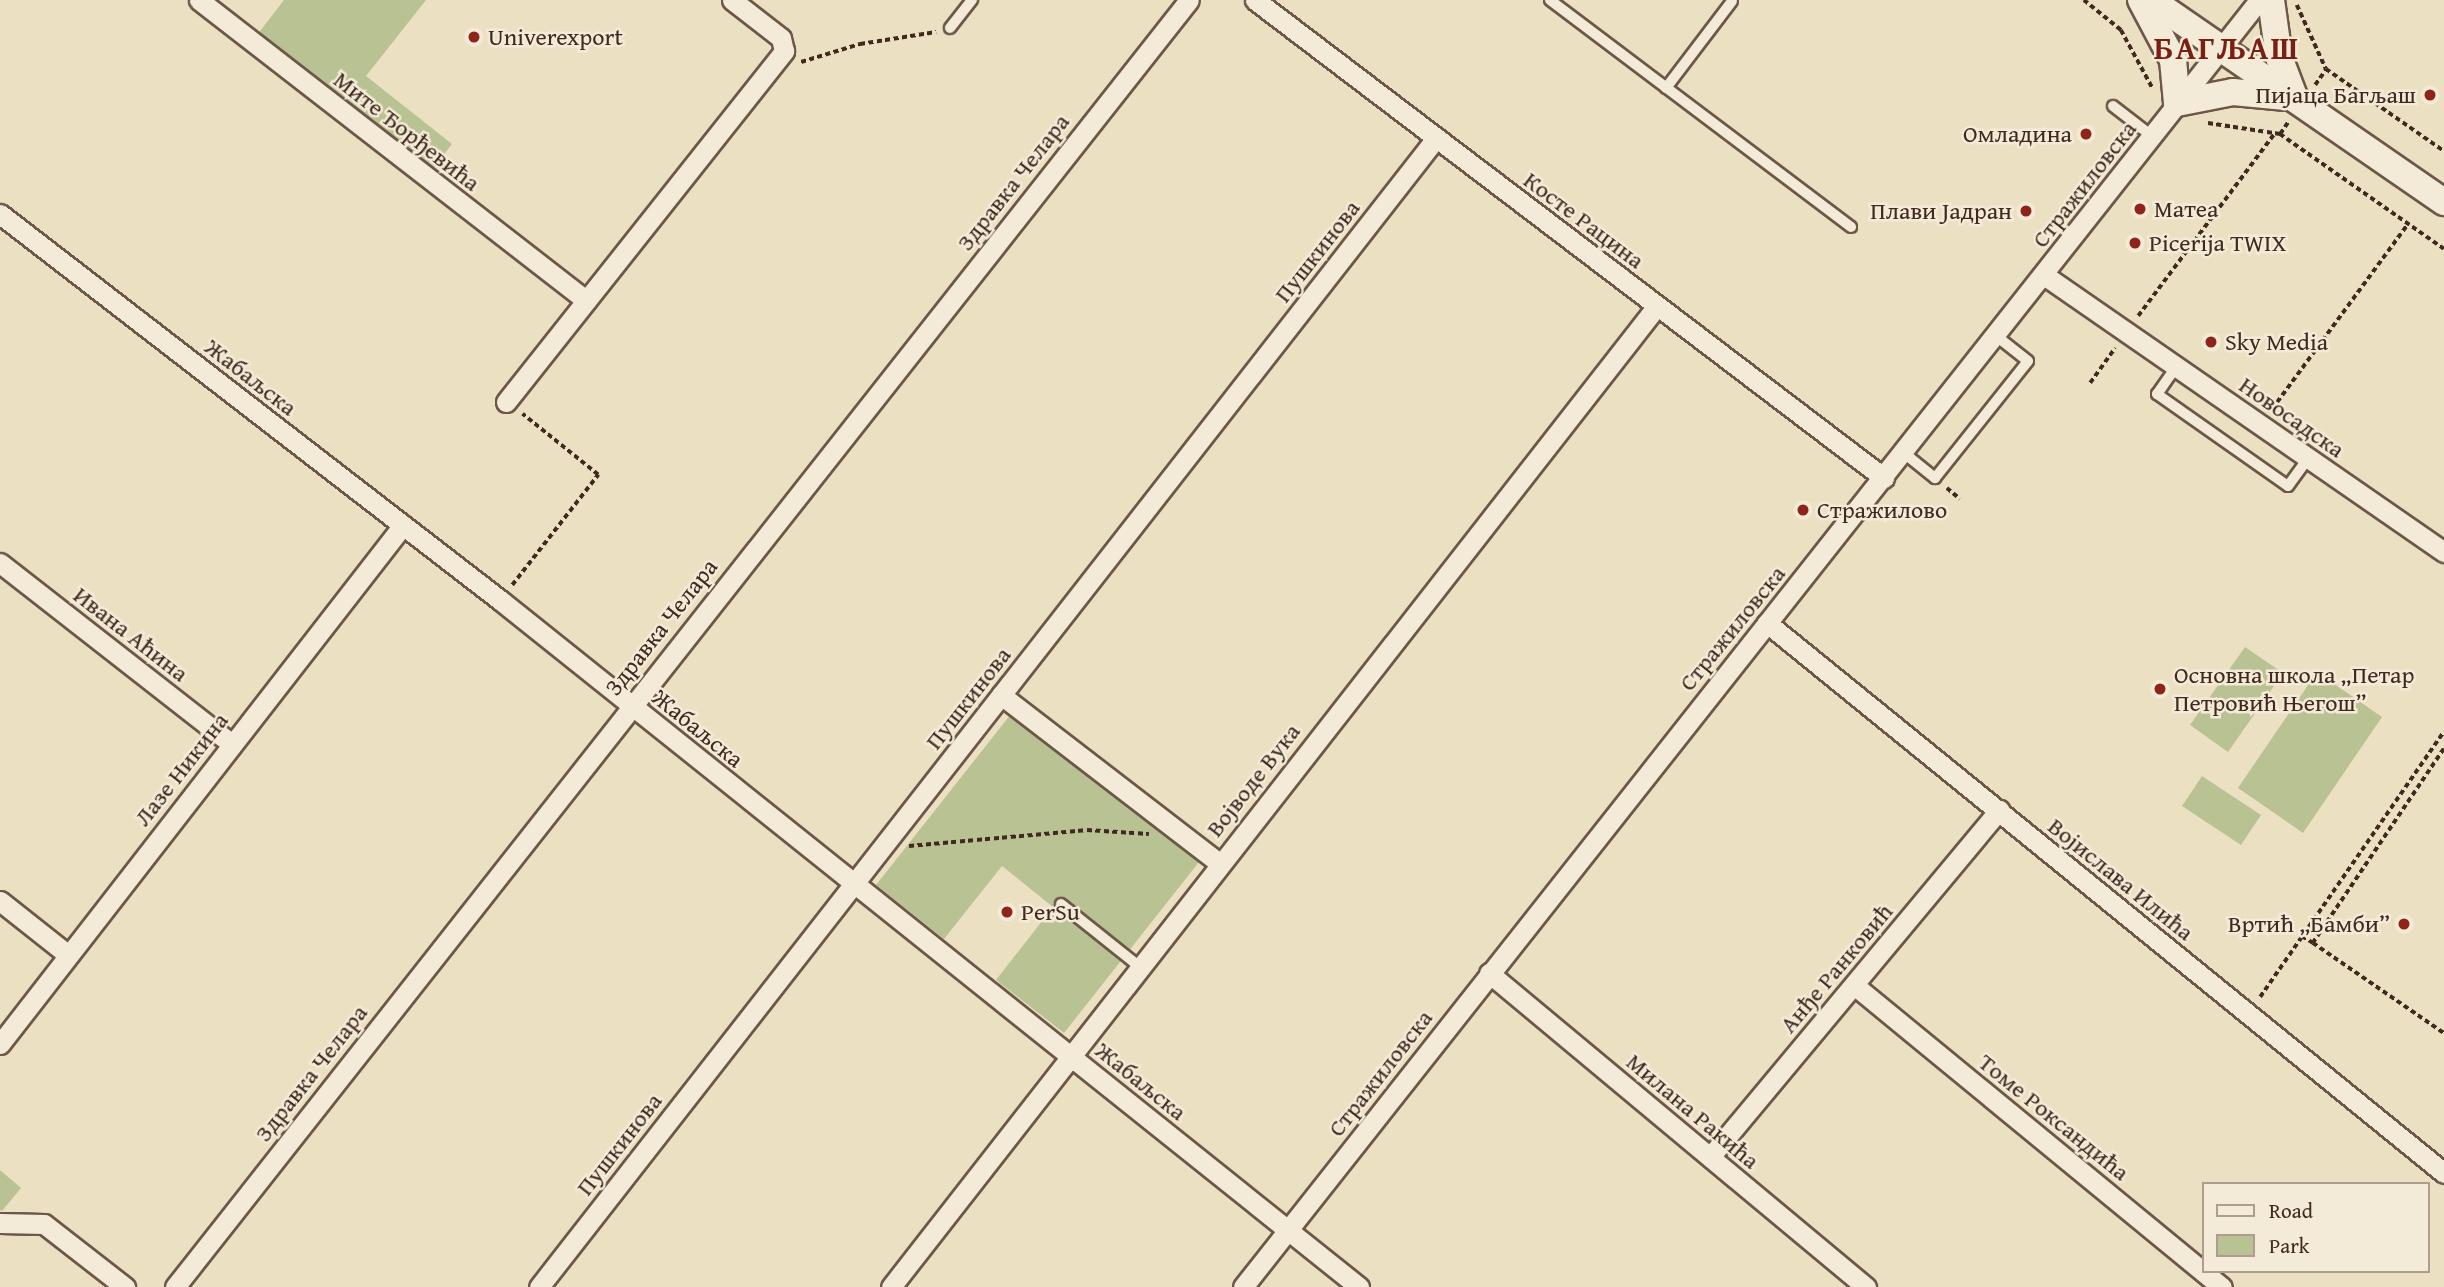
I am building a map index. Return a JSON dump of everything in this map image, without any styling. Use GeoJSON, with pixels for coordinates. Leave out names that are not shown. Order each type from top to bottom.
{"type":"FeatureCollection","features":[{"type":"Feature","properties":{"kind":"main road"},"geometry":{"type":"LineString","coordinates":[[2141,0],[2174,60],[2176,105],[2233,92],[2295,99]]}},
{"type":"Feature","properties":{"kind":"main road"},"geometry":{"type":"LineString","coordinates":[[2151,0],[2444,202]]}},
{"type":"Feature","properties":{"kind":"main road"},"geometry":{"type":"LineString","coordinates":[[2271,0],[2279,57],[2295,99]]}},
{"type":"Feature","properties":{"kind":"street","name":"Мите Ђорђевића"},"geometry":{"type":"LineString","coordinates":[[199,0],[586,300]]}},
{"type":"Feature","properties":{"kind":"street"},"geometry":{"type":"LineString","coordinates":[[506,402],[781,56],[785,47],[781,38],[732,0]]}},
{"type":"Feature","properties":{"kind":"street","name":"Здравка Челара"},"geometry":{"type":"LineString","coordinates":[[175,1287],[1189,0]]}},
{"type":"Feature","properties":{"kind":"street","name":"Косте Рацина"},"geometry":{"type":"LineString","coordinates":[[1255,0],[1884,478]]}},
{"type":"Feature","properties":{"kind":"street","name":"Стражиловска"},"geometry":{"type":"LineString","coordinates":[[1243,1287],[2259,0]]}},
{"type":"Feature","properties":{"kind":"street","name":"Пушкинова"},"geometry":{"type":"LineString","coordinates":[[539,1287],[1436,138]]}},
{"type":"Feature","properties":{"kind":"street","name":"Жабаљска"},"geometry":{"type":"LineString","coordinates":[[0,214],[500,600],[1359,1287]]}},
{"type":"Feature","properties":{"kind":"street","name":"Новосадска"},"geometry":{"type":"LineString","coordinates":[[2044,275],[2444,552]]}},
{"type":"Feature","properties":{"kind":"street","name":"Војводе Вука"},"geometry":{"type":"LineString","coordinates":[[891,1287],[1219,863],[1657,306]]}},
{"type":"Feature","properties":{"kind":"street","name":"Лазе Никина"},"geometry":{"type":"LineString","coordinates":[[0,1044],[67,954],[403,525]]}},
{"type":"Feature","properties":{"kind":"street","name":"Ивана Аћина"},"geometry":{"type":"LineString","coordinates":[[0,563],[232,744]]}},
{"type":"Feature","properties":{"kind":"street","name":"Војислава Илића"},"geometry":{"type":"LineString","coordinates":[[1767,623],[2444,1174]]}},
{"type":"Feature","properties":{"kind":"street"},"geometry":{"type":"LineString","coordinates":[[1001,695],[1219,863]]}},
{"type":"Feature","properties":{"kind":"street","name":"Анђе Ранковић"},"geometry":{"type":"LineString","coordinates":[[1710,1157],[1999,810]]}},
{"type":"Feature","properties":{"kind":"street"},"geometry":{"type":"LineString","coordinates":[[0,901],[67,954]]}},
{"type":"Feature","properties":{"kind":"street","name":"Милана Ракића"},"geometry":{"type":"LineString","coordinates":[[1489,973],[1866,1287]]}},
{"type":"Feature","properties":{"kind":"street","name":"Томе Роксандића"},"geometry":{"type":"LineString","coordinates":[[1854,985],[2202,1271]]}},
{"type":"Feature","properties":{"kind":"street"},"geometry":{"type":"LineString","coordinates":[[0,1223],[44,1224],[125,1287]]}},
{"type":"Feature","properties":{"kind":"street","name":"Томе Роксандића"},"geometry":{"type":"LineString","coordinates":[[2205,1273],[2222,1287]]}},
{"type":"Feature","properties":{"kind":"lane"},"geometry":{"type":"LineString","coordinates":[[950,28],[972,0]]}},
{"type":"Feature","properties":{"kind":"lane"},"geometry":{"type":"LineString","coordinates":[[1550,0],[1852,227]]}},
{"type":"Feature","properties":{"kind":"lane"},"geometry":{"type":"LineString","coordinates":[[1666,88],[1732,1]]}},
{"type":"Feature","properties":{"kind":"lane"},"geometry":{"type":"LineString","coordinates":[[2113,106],[2152,136]]}},
{"type":"Feature","properties":{"kind":"lane"},"geometry":{"type":"LineString","coordinates":[[1904,453],[1935,478],[2028,361],[1995,335]]}},
{"type":"Feature","properties":{"kind":"lane"},"geometry":{"type":"LineString","coordinates":[[2176,367],[2157,394],[2288,486],[2308,458]]}},
{"type":"Feature","properties":{"kind":"lane"},"geometry":{"type":"LineString","coordinates":[[1061,904],[1140,967]]}},
{"type":"Feature","properties":{"kind":"path"},"geometry":{"type":"LineString","coordinates":[[2084,0],[2121,30],[2143,78],[2176,105],[2211,124],[2275,133],[2444,250]]}},
{"type":"Feature","properties":{"kind":"path"},"geometry":{"type":"LineString","coordinates":[[2292,0],[2302,11],[2326,69],[2444,151]]}},
{"type":"Feature","properties":{"kind":"path"},"geometry":{"type":"LineString","coordinates":[[793,67],[809,57],[860,44],[950,28]]}},
{"type":"Feature","properties":{"kind":"path"},"geometry":{"type":"LineString","coordinates":[[2090,383],[2275,133]]}},
{"type":"Feature","properties":{"kind":"path"},"geometry":{"type":"LineString","coordinates":[[2260,425],[2408,224]]}},
{"type":"Feature","properties":{"kind":"path"},"geometry":{"type":"LineString","coordinates":[[500,600],[598,475],[506,402]]}},
{"type":"Feature","properties":{"kind":"path"},"geometry":{"type":"LineString","coordinates":[[2248,1014],[2444,731]]}},
{"type":"Feature","properties":{"kind":"path"},"geometry":{"type":"LineString","coordinates":[[2312,943],[2444,749]]}},
{"type":"Feature","properties":{"kind":"path"},"geometry":{"type":"LineString","coordinates":[[879,851],[1087,830],[1182,835]]}},
{"type":"Feature","properties":{"kind":"path"},"geometry":{"type":"LineString","coordinates":[[2302,936],[2444,1033]]}},
{"type":"Feature","properties":{"kind":"green space"},"geometry":{"type":"Polygon","coordinates":[[[284,0],[426,0],[366,76],[452,144],[428,175],[257,35],[284,0]]]}},
{"type":"Feature","properties":{"kind":"green space"},"geometry":{"type":"Polygon","coordinates":[[[2245,647],[2283,673],[2228,752],[2190,725],[2245,647]]]}},
{"type":"Feature","properties":{"kind":"green space"},"geometry":{"type":"Polygon","coordinates":[[[2317,672],[2382,717],[2303,833],[2238,788],[2317,672]]]}},
{"type":"Feature","properties":{"kind":"green space"},"geometry":{"type":"Polygon","coordinates":[[[1011,714],[1199,862],[1064,1033],[996,980],[1053,907],[1002,866],[944,939],[876,885],[1011,714]]]}},
{"type":"Feature","properties":{"kind":"green space"},"geometry":{"type":"Polygon","coordinates":[[[2202,776],[2261,815],[2241,845],[2182,806],[2202,776]]]}},
{"type":"Feature","properties":{"kind":"green space"},"geometry":{"type":"Polygon","coordinates":[[[0,1170],[21,1188],[2,1211],[0,1210],[0,1170]]]}},
{"type":"Feature","properties":{"kind":"place","name":"Univerexport"},"geometry":{"type":"Point","coordinates":[474,37]}},
{"type":"Feature","properties":{"kind":"place","name":"Пијаца Багљаш"},"geometry":{"type":"Point","coordinates":[2430,95]}},
{"type":"Feature","properties":{"kind":"place","name":"Омладина"},"geometry":{"type":"Point","coordinates":[2086,134]}},
{"type":"Feature","properties":{"kind":"place","name":"Матеа"},"geometry":{"type":"Point","coordinates":[2140,209]}},
{"type":"Feature","properties":{"kind":"place","name":"Плави Јадран"},"geometry":{"type":"Point","coordinates":[2026,211]}},
{"type":"Feature","properties":{"kind":"place","name":"Picerija TWIX"},"geometry":{"type":"Point","coordinates":[2135,243]}},
{"type":"Feature","properties":{"kind":"place","name":"Sky Media"},"geometry":{"type":"Point","coordinates":[2211,342]}},
{"type":"Feature","properties":{"kind":"place","name":"Стражилово"},"geometry":{"type":"Point","coordinates":[1803,510]}},
{"type":"Feature","properties":{"kind":"place","name":"Основна школа „Петар Петровић Његош”"},"geometry":{"type":"Point","coordinates":[2160,689]}},
{"type":"Feature","properties":{"kind":"place","name":"PerSu"},"geometry":{"type":"Point","coordinates":[1007,912]}},
{"type":"Feature","properties":{"kind":"place","name":"Вртић „Бамби”"},"geometry":{"type":"Point","coordinates":[2404,924]}},
{"type":"Feature","properties":{"kind":"district","name":"БАГЉАШ"},"geometry":{"type":"Point","coordinates":[2228,48]}}]}
